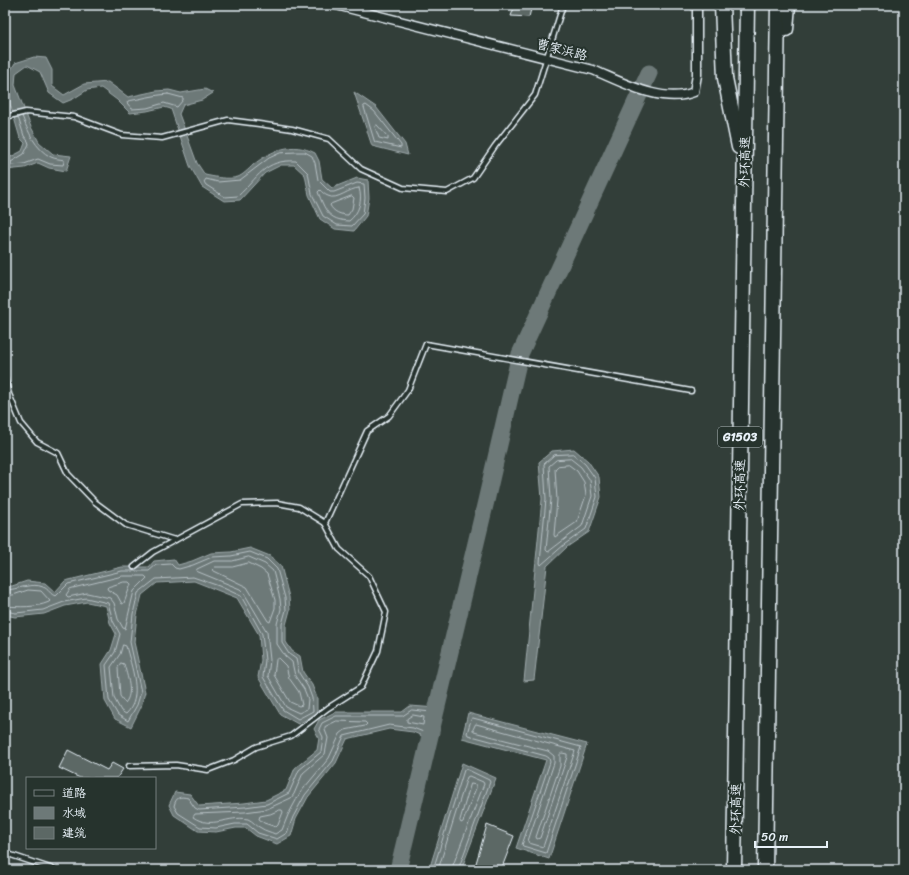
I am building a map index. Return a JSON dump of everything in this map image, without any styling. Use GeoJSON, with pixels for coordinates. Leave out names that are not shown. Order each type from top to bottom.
{"type":"FeatureCollection","features":[{"type":"Feature","properties":{"kind":"highway"},"geometry":{"type":"LineString","coordinates":[[722,5],[725,78],[744,174]]}},
{"type":"Feature","properties":{"kind":"highway","name":"外环高速"},"geometry":{"type":"LineString","coordinates":[[734,870],[747,5]]}},
{"type":"Feature","properties":{"kind":"highway","name":"G1503"},"geometry":{"type":"LineString","coordinates":[[765,870],[778,5]]}},
{"type":"Feature","properties":{"kind":"highway"},"geometry":{"type":"LineString","coordinates":[[775,183],[788,5]]}},
{"type":"Feature","properties":{"kind":"street","name":"曹家浜路"},"geometry":{"type":"LineString","coordinates":[[336,5],[593,70],[660,96],[688,95],[694,92],[697,75],[697,5]]}},
{"type":"Feature","properties":{"kind":"lane"},"geometry":{"type":"LineString","coordinates":[[5,117],[26,112],[74,117],[122,135],[162,138],[228,120],[292,129],[329,139],[361,169],[403,188],[447,192],[473,178],[495,146],[535,95],[563,5]]}},
{"type":"Feature","properties":{"kind":"lane"},"geometry":{"type":"LineString","coordinates":[[325,522],[366,431],[389,416],[408,390],[426,344],[691,391]]}},
{"type":"Feature","properties":{"kind":"lane"},"geometry":{"type":"LineString","coordinates":[[5,379],[9,394],[21,423],[37,442],[58,453],[68,474],[95,502],[126,525],[175,540]]}},
{"type":"Feature","properties":{"kind":"lane"},"geometry":{"type":"LineString","coordinates":[[129,766],[176,765],[208,770],[234,760],[256,747],[291,736],[328,708],[361,687],[378,651],[386,612],[369,576],[340,548],[325,522],[299,507],[277,502],[242,504],[153,552],[134,567]]}},
{"type":"Feature","properties":{"kind":"lane"},"geometry":{"type":"LineString","coordinates":[[5,853],[56,870]]}},
{"type":"Feature","properties":{"kind":"water"},"geometry":{"type":"Polygon","coordinates":[[[34,57],[46,58],[52,70],[52,86],[64,95],[84,84],[108,82],[128,97],[156,91],[169,90],[181,93],[205,89],[213,93],[202,100],[183,105],[179,114],[197,163],[205,175],[226,178],[238,177],[267,155],[275,151],[290,148],[307,149],[315,153],[319,161],[322,179],[332,188],[357,178],[368,180],[369,198],[366,216],[354,231],[335,229],[320,219],[309,195],[305,175],[294,165],[281,165],[265,173],[240,200],[224,201],[202,187],[190,166],[171,109],[164,107],[130,113],[117,100],[101,88],[87,90],[73,99],[63,103],[49,93],[40,72],[27,65],[16,73],[15,85],[31,127],[39,142],[53,154],[71,156],[66,171],[49,168],[38,163],[25,168],[5,170],[5,160],[22,151],[25,143],[20,138],[5,87],[5,80],[15,63],[34,57]]]}},
{"type":"Feature","properties":{"kind":"water"},"geometry":{"type":"Polygon","coordinates":[[[354,92],[376,107],[405,144],[408,155],[372,146],[354,92]]]}},
{"type":"Feature","properties":{"kind":"water"},"geometry":{"type":"Polygon","coordinates":[[[574,449],[588,461],[599,477],[601,497],[589,532],[567,547],[547,566],[534,680],[524,681],[542,499],[539,462],[552,451],[574,449]]]}},
{"type":"Feature","properties":{"kind":"water"},"geometry":{"type":"Polygon","coordinates":[[[250,548],[270,556],[281,566],[289,597],[290,610],[286,625],[286,642],[292,651],[300,656],[303,672],[312,685],[317,698],[317,714],[298,724],[280,714],[258,677],[261,660],[259,635],[237,598],[194,581],[157,583],[142,595],[137,615],[134,642],[145,692],[141,707],[131,727],[115,719],[105,701],[102,664],[111,650],[116,634],[110,623],[106,606],[87,602],[65,606],[44,614],[15,617],[5,615],[5,586],[12,586],[27,581],[45,583],[55,592],[65,581],[122,567],[149,567],[154,561],[174,559],[178,565],[211,553],[231,552],[250,548]]]}},
{"type":"Feature","properties":{"kind":"water"},"geometry":{"type":"Polygon","coordinates":[[[410,706],[437,708],[429,739],[413,732],[389,729],[347,739],[336,763],[308,797],[296,819],[291,836],[277,844],[256,836],[246,828],[236,828],[216,832],[198,831],[174,815],[169,805],[175,792],[190,794],[199,806],[266,800],[286,790],[295,768],[317,750],[319,738],[314,729],[319,720],[335,712],[402,712],[410,706]]]}},
{"type":"Feature","properties":{"kind":"water"},"geometry":{"type":"Polygon","coordinates":[[[468,713],[587,744],[549,859],[516,848],[546,760],[462,738],[468,713]]]}},
{"type":"Feature","properties":{"kind":"water"},"geometry":{"type":"Polygon","coordinates":[[[462,763],[496,778],[461,870],[429,870],[462,763]]]}},
{"type":"Feature","properties":{"kind":"building"},"geometry":{"type":"Polygon","coordinates":[[[515,5],[532,5],[529,17],[511,16],[515,5]]]}},
{"type":"Feature","properties":{"kind":"building"},"geometry":{"type":"Polygon","coordinates":[[[68,750],[107,770],[112,763],[123,769],[118,777],[78,777],[59,768],[68,750]]]}},
{"type":"Feature","properties":{"kind":"building"},"geometry":{"type":"Polygon","coordinates":[[[487,825],[514,836],[501,870],[474,870],[487,825]]]}},
{"type":"Feature","properties":{"kind":"waterway"},"geometry":{"type":"LineString","coordinates":[[398,870],[520,354],[649,73]]}}]}
